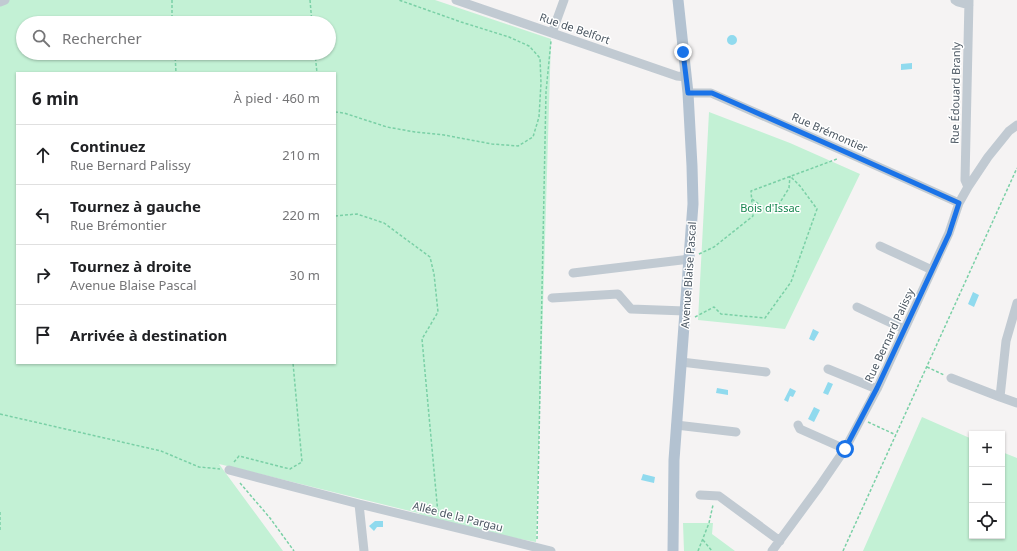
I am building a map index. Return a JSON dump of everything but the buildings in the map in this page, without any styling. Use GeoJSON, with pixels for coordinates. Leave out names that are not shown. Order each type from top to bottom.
{"type":"FeatureCollection","features":[{"type":"Feature","properties":{"kind":"main road","name":"Avenue Blaise Pascal"},"geometry":{"type":"LineString","coordinates":[[673,551],[673,488],[676,425],[690,259],[693,204],[688,93],[678,0]]}},
{"type":"Feature","properties":{"kind":"street"},"geometry":{"type":"LineString","coordinates":[[0,2],[5,0]]}},
{"type":"Feature","properties":{"kind":"street","name":"Rue de Belfort"},"geometry":{"type":"LineString","coordinates":[[456,0],[472,3],[552,33],[677,76],[686,77]]}},
{"type":"Feature","properties":{"kind":"street"},"geometry":{"type":"LineString","coordinates":[[552,33],[564,0]]}},
{"type":"Feature","properties":{"kind":"street"},"geometry":{"type":"LineString","coordinates":[[955,0],[969,2]]}},
{"type":"Feature","properties":{"kind":"street","name":"Rue Édouard Branly"},"geometry":{"type":"LineString","coordinates":[[968,187],[965,180],[969,2]]}},
{"type":"Feature","properties":{"kind":"street","name":"Rue Brémontier"},"geometry":{"type":"LineString","coordinates":[[688,93],[712,93],[959,203]]}},
{"type":"Feature","properties":{"kind":"street","name":"Rue Bernard Palissy"},"geometry":{"type":"LineString","coordinates":[[772,551],[845,449],[877,388],[949,234],[959,203],[988,157],[1009,131],[1017,125]]}},
{"type":"Feature","properties":{"kind":"street"},"geometry":{"type":"LineString","coordinates":[[880,246],[932,270]]}},
{"type":"Feature","properties":{"kind":"street"},"geometry":{"type":"LineString","coordinates":[[573,273],[690,259]]}},
{"type":"Feature","properties":{"kind":"street"},"geometry":{"type":"LineString","coordinates":[[552,298],[618,294],[631,309],[685,310]]}},
{"type":"Feature","properties":{"kind":"street"},"geometry":{"type":"LineString","coordinates":[[1000,397],[1006,341],[1017,303]]}},
{"type":"Feature","properties":{"kind":"street"},"geometry":{"type":"LineString","coordinates":[[857,307],[904,330]]}},
{"type":"Feature","properties":{"kind":"street"},"geometry":{"type":"LineString","coordinates":[[681,362],[766,372]]}},
{"type":"Feature","properties":{"kind":"street"},"geometry":{"type":"LineString","coordinates":[[828,369],[877,388]]}},
{"type":"Feature","properties":{"kind":"street"},"geometry":{"type":"LineString","coordinates":[[951,378],[1017,403]]}},
{"type":"Feature","properties":{"kind":"street"},"geometry":{"type":"LineString","coordinates":[[676,425],[736,432]]}},
{"type":"Feature","properties":{"kind":"street"},"geometry":{"type":"LineString","coordinates":[[798,425],[800,429],[845,449]]}},
{"type":"Feature","properties":{"kind":"street","name":"Allée de la Pargau"},"geometry":{"type":"LineString","coordinates":[[229,470],[438,524],[510,546],[536,547],[551,551]]}},
{"type":"Feature","properties":{"kind":"street"},"geometry":{"type":"LineString","coordinates":[[700,495],[719,496],[780,541]]}},
{"type":"Feature","properties":{"kind":"street"},"geometry":{"type":"LineString","coordinates":[[359,504],[364,551]]}},
{"type":"Feature","properties":{"kind":"path"},"geometry":{"type":"LineString","coordinates":[[172,0],[172,16]]}},
{"type":"Feature","properties":{"kind":"path"},"geometry":{"type":"LineString","coordinates":[[310,0],[311,16]]}},
{"type":"Feature","properties":{"kind":"path"},"geometry":{"type":"LineString","coordinates":[[336,112],[344,113],[387,127],[444,135],[492,144],[518,146],[533,137],[539,117],[541,83],[540,58],[529,46],[509,37],[399,0]]}},
{"type":"Feature","properties":{"kind":"path"},"geometry":{"type":"LineString","coordinates":[[536,547],[546,92],[552,33]]}},
{"type":"Feature","properties":{"kind":"path"},"geometry":{"type":"LineString","coordinates":[[175,60],[176,72]]}},
{"type":"Feature","properties":{"kind":"path"},"geometry":{"type":"LineString","coordinates":[[316,60],[317,72]]}},
{"type":"Feature","properties":{"kind":"path"},"geometry":{"type":"LineString","coordinates":[[690,259],[714,247],[753,216],[751,191],[850,154]]}},
{"type":"Feature","properties":{"kind":"path"},"geometry":{"type":"LineString","coordinates":[[843,551],[1017,168]]}},
{"type":"Feature","properties":{"kind":"path"},"geometry":{"type":"LineString","coordinates":[[752,198],[765,209],[779,204],[789,188],[790,176]]}},
{"type":"Feature","properties":{"kind":"path"},"geometry":{"type":"LineString","coordinates":[[695,317],[714,307],[721,314],[765,318],[790,282],[817,209],[800,186],[790,176]]}},
{"type":"Feature","properties":{"kind":"path"},"geometry":{"type":"LineString","coordinates":[[336,216],[357,214],[384,223],[430,257],[434,274],[438,312],[422,339],[438,524]]}},
{"type":"Feature","properties":{"kind":"path"},"geometry":{"type":"LineString","coordinates":[[0,414],[162,451],[199,467],[229,470],[239,456],[290,469],[302,462],[293,364]]}},
{"type":"Feature","properties":{"kind":"path"},"geometry":{"type":"LineString","coordinates":[[927,366],[951,378]]}},
{"type":"Feature","properties":{"kind":"path"},"geometry":{"type":"LineString","coordinates":[[861,418],[896,435]]}},
{"type":"Feature","properties":{"kind":"path"},"geometry":{"type":"LineString","coordinates":[[239,482],[270,518],[294,551]]}},
{"type":"Feature","properties":{"kind":"path"},"geometry":{"type":"LineString","coordinates":[[698,551],[709,523],[715,496]]}},
{"type":"Feature","properties":{"kind":"path"},"geometry":{"type":"LineString","coordinates":[[0,512],[0,531]]}},
{"type":"Feature","properties":{"kind":"path"},"geometry":{"type":"LineString","coordinates":[[703,540],[712,551]]}},
{"type":"Feature","properties":{"kind":"green space"},"geometry":{"type":"Polygon","coordinates":[[[0,0],[435,0],[551,39],[536,542],[438,524],[418,513],[219,464],[283,551],[0,551],[0,0]]]}},
{"type":"Feature","properties":{"kind":"green space","name":"Bois d'Issac"},"geometry":{"type":"Polygon","coordinates":[[[709,112],[790,143],[860,174],[785,329],[698,320],[709,112]]]}},
{"type":"Feature","properties":{"kind":"green space"},"geometry":{"type":"Polygon","coordinates":[[[922,417],[969,438],[969,539],[1005,539],[1005,453],[1017,458],[1017,551],[863,551],[922,417]]]}},
{"type":"Feature","properties":{"kind":"green space"},"geometry":{"type":"Polygon","coordinates":[[[683,523],[713,523],[712,534],[735,551],[684,551],[683,523]]]}},
{"type":"Feature","properties":{"kind":"water"},"geometry":{"type":"Polygon","coordinates":[[[730,35],[734,35],[737,40],[734,45],[730,45],[727,42],[727,38],[730,35]]]}},
{"type":"Feature","properties":{"kind":"water"},"geometry":{"type":"Polygon","coordinates":[[[912,63],[912,69],[901,70],[901,64],[912,63]]]}},
{"type":"Feature","properties":{"kind":"water"},"geometry":{"type":"Polygon","coordinates":[[[973,292],[979,295],[974,307],[968,304],[973,292]]]}},
{"type":"Feature","properties":{"kind":"water"},"geometry":{"type":"Polygon","coordinates":[[[813,329],[819,332],[814,341],[809,339],[813,329]]]}},
{"type":"Feature","properties":{"kind":"water"},"geometry":{"type":"Polygon","coordinates":[[[828,382],[833,384],[828,395],[823,393],[828,382]]]}},
{"type":"Feature","properties":{"kind":"water"},"geometry":{"type":"Polygon","coordinates":[[[717,388],[728,390],[728,395],[716,393],[717,388]]]}},
{"type":"Feature","properties":{"kind":"water"},"geometry":{"type":"Polygon","coordinates":[[[790,388],[796,391],[793,397],[790,396],[788,402],[784,400],[790,388]]]}},
{"type":"Feature","properties":{"kind":"water"},"geometry":{"type":"Polygon","coordinates":[[[814,407],[820,410],[814,422],[808,419],[814,407]]]}},
{"type":"Feature","properties":{"kind":"water"},"geometry":{"type":"Polygon","coordinates":[[[643,474],[655,477],[654,483],[641,480],[643,474]]]}},
{"type":"Feature","properties":{"kind":"water"},"geometry":{"type":"Polygon","coordinates":[[[375,521],[383,521],[383,527],[377,527],[374,531],[369,526],[375,521]]]}},
{"type":"Feature","properties":{"kind":"route"},"geometry":{"type":"LineString","coordinates":[[683,52],[688,93],[712,93],[959,203],[949,234],[877,388],[845,449]]}}]}
